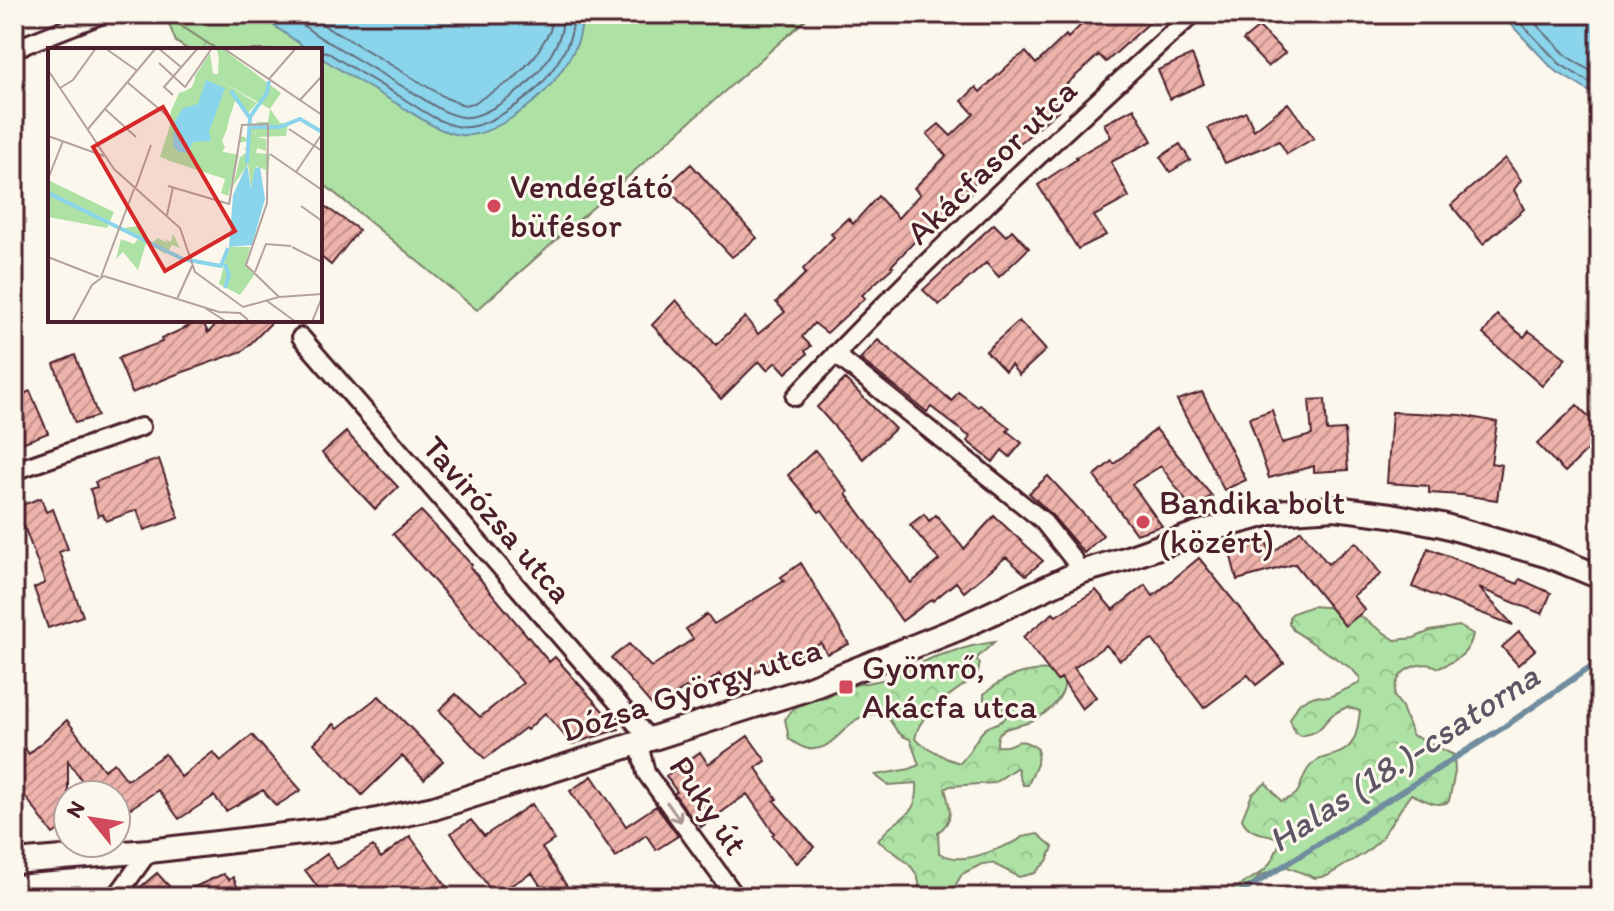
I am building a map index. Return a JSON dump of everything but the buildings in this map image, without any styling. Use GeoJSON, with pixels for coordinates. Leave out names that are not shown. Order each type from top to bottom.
{"type":"FeatureCollection","features":[{"type":"Feature","properties":{"kind":"main road","name":"Dózsa György utca"},"geometry":{"type":"LineString","coordinates":[[14,862],[149,851],[335,829],[434,808],[807,689],[960,628],[1080,572],[1198,533],[1275,512],[1335,508],[1442,525],[1549,556],[1600,577]]}},
{"type":"Feature","properties":{"kind":"street"},"geometry":{"type":"LineString","coordinates":[[14,49],[103,14]]}},
{"type":"Feature","properties":{"kind":"street","name":"Akácfasor utca"},"geometry":{"type":"LineString","coordinates":[[795,397],[1030,162],[1193,14]]}},
{"type":"Feature","properties":{"kind":"street","name":"Tavirózsa utca"},"geometry":{"type":"LineString","coordinates":[[301,337],[644,742]]}},
{"type":"Feature","properties":{"kind":"street"},"geometry":{"type":"LineString","coordinates":[[835,354],[1042,520],[1080,572]]}},
{"type":"Feature","properties":{"kind":"street"},"geometry":{"type":"LineString","coordinates":[[14,471],[141,427]]}},
{"type":"Feature","properties":{"kind":"street","name":"Puky út"},"geometry":{"type":"LineString","coordinates":[[644,742],[646,773],[736,897]]}},
{"type":"Feature","properties":{"kind":"street"},"geometry":{"type":"LineString","coordinates":[[112,897],[121,890],[149,851]]}},
{"type":"Feature","properties":{"kind":"green space"},"geometry":{"type":"Polygon","coordinates":[[[163,14],[812,14],[477,310],[322,183],[322,48],[215,48],[163,14]]]}},
{"type":"Feature","properties":{"kind":"green space"},"geometry":{"type":"Polygon","coordinates":[[[165,14],[187,14],[244,48],[186,48],[176,42],[165,14]]]}},
{"type":"Feature","properties":{"kind":"green space"},"geometry":{"type":"Polygon","coordinates":[[[1312,606],[1337,608],[1358,615],[1395,640],[1459,626],[1473,634],[1465,651],[1451,662],[1439,668],[1421,665],[1409,668],[1400,676],[1394,696],[1402,707],[1412,735],[1454,755],[1455,772],[1449,801],[1435,804],[1411,794],[1379,841],[1327,876],[1315,878],[1285,866],[1259,876],[1242,897],[1224,897],[1264,870],[1281,840],[1245,825],[1242,819],[1252,794],[1266,783],[1281,801],[1289,799],[1299,789],[1310,767],[1318,760],[1348,748],[1356,734],[1360,711],[1347,707],[1333,715],[1318,730],[1301,736],[1295,733],[1290,719],[1300,702],[1315,696],[1329,697],[1360,683],[1360,678],[1352,669],[1293,630],[1289,617],[1312,606]]]}},
{"type":"Feature","properties":{"kind":"green space"},"geometry":{"type":"Polygon","coordinates":[[[994,642],[976,659],[980,663],[972,679],[938,704],[923,720],[915,739],[918,742],[960,763],[984,730],[1006,716],[1007,711],[984,700],[984,694],[995,686],[1016,675],[1044,670],[1058,674],[1064,688],[1054,705],[1044,714],[998,735],[997,746],[1020,741],[1038,749],[1037,764],[1028,785],[1023,785],[1016,768],[994,783],[945,789],[950,813],[947,823],[938,832],[939,853],[948,857],[968,858],[1038,834],[1053,847],[1047,861],[1035,873],[1019,877],[992,863],[982,864],[962,874],[951,893],[955,897],[917,897],[919,887],[914,871],[901,857],[878,841],[910,811],[917,795],[917,783],[888,785],[875,775],[919,765],[910,739],[899,733],[885,716],[870,714],[851,724],[826,746],[805,748],[789,739],[785,719],[794,708],[819,697],[887,679],[934,657],[994,642]]]}},
{"type":"Feature","properties":{"kind":"water"},"geometry":{"type":"Polygon","coordinates":[[[257,14],[580,14],[581,23],[578,41],[554,81],[512,118],[472,135],[444,131],[421,119],[322,58],[322,48],[306,48],[257,14]]]}},
{"type":"Feature","properties":{"kind":"water"},"geometry":{"type":"Polygon","coordinates":[[[1501,14],[1600,14],[1600,98],[1554,70],[1501,14]]]}},
{"type":"Feature","properties":{"kind":"waterway","name":"Halas (18.)-csatorna"},"geometry":{"type":"LineString","coordinates":[[1234,897],[1504,727],[1600,660]]}},
{"type":"Feature","properties":{"kind":"place","name":"Vendéglátó büfésor"},"geometry":{"type":"Point","coordinates":[494,206]}},
{"type":"Feature","properties":{"kind":"place","name":"Bandika bolt (közért)"},"geometry":{"type":"Point","coordinates":[1143,522]}},
{"type":"Feature","properties":{"kind":"place","name":"Gyömrő, Akácfa utca"},"geometry":{"type":"Point","coordinates":[846,687]}}]}
